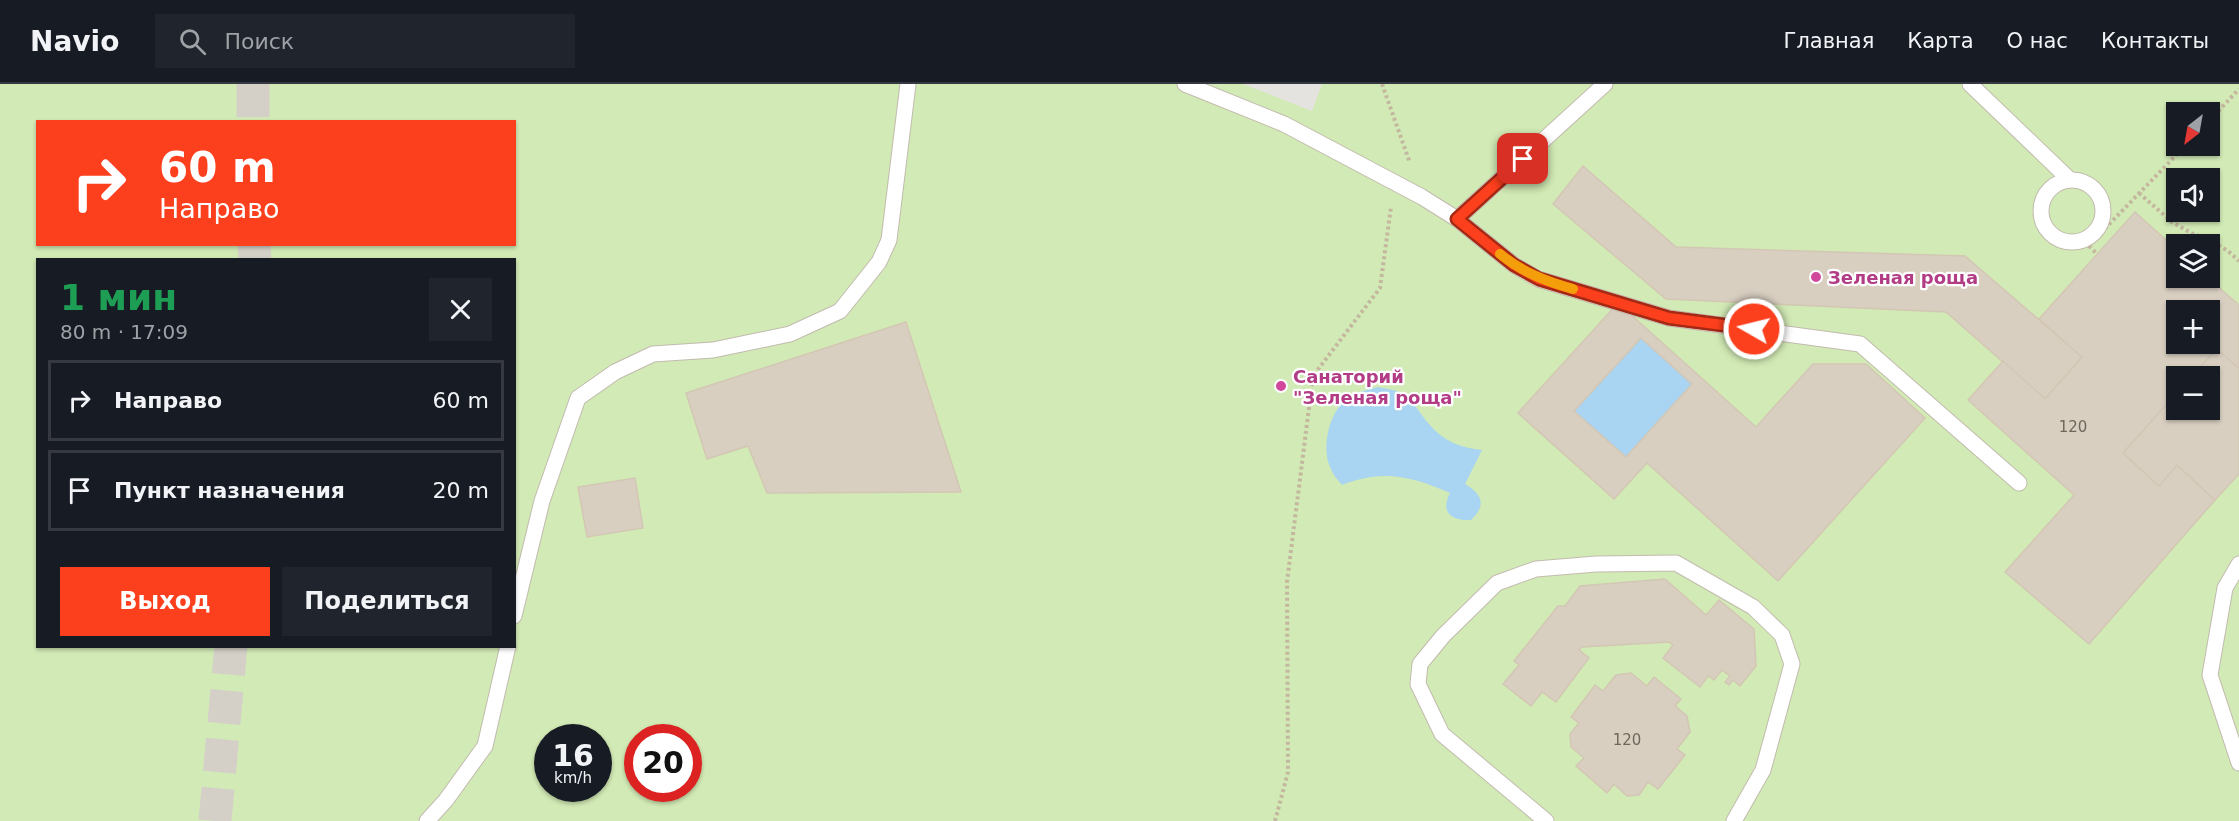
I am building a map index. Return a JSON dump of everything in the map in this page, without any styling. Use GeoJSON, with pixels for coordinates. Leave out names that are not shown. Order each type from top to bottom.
{"type":"FeatureCollection","features":[{"type":"Feature","properties":{"kind":"lane"},"geometry":{"type":"LineString","coordinates":[[516,607],[542,501],[578,398],[615,372],[654,354],[713,350],[790,334],[840,311],[866,281],[879,262],[889,240],[908,84]]}},
{"type":"Feature","properties":{"kind":"lane"},"geometry":{"type":"LineString","coordinates":[[1185,84],[1284,124],[1422,197],[1457,219],[1514,265],[1539,279],[1669,318],[1860,344],[2019,483]]}},
{"type":"Feature","properties":{"kind":"lane"},"geometry":{"type":"LineString","coordinates":[[1457,219],[1605,84]]}},
{"type":"Feature","properties":{"kind":"lane"},"geometry":{"type":"LineString","coordinates":[[1970,84],[2070,180]]}},
{"type":"Feature","properties":{"kind":"lane"},"geometry":{"type":"LineString","coordinates":[[2070,180],[2082,182],[2093,188],[2101,197],[2104,209],[2102,221],[2096,232],[2087,239],[2075,243],[2052,236],[2044,226],[2041,214],[2042,202],[2048,191],[2058,183],[2070,180]]}},
{"type":"Feature","properties":{"kind":"lane"},"geometry":{"type":"LineString","coordinates":[[1546,821],[1442,734],[1418,684],[1420,664],[1443,636],[1497,582],[1536,569],[1596,564],[1676,563],[1753,607],[1782,635],[1792,664],[1763,770],[1734,821]]}},
{"type":"Feature","properties":{"kind":"lane"},"geometry":{"type":"LineString","coordinates":[[2239,564],[2225,588],[2211,675],[2239,763]]}},
{"type":"Feature","properties":{"kind":"lane"},"geometry":{"type":"LineString","coordinates":[[427,821],[446,800],[486,746],[508,648]]}},
{"type":"Feature","properties":{"kind":"path"},"geometry":{"type":"LineString","coordinates":[[1382,84],[1422,197]]}},
{"type":"Feature","properties":{"kind":"path"},"geometry":{"type":"LineString","coordinates":[[2220,109],[2239,88]]}},
{"type":"Feature","properties":{"kind":"path"},"geometry":{"type":"LineString","coordinates":[[2088,246],[2175,156]]}},
{"type":"Feature","properties":{"kind":"path"},"geometry":{"type":"LineString","coordinates":[[1275,821],[1288,772],[1287,582],[1313,376],[1380,288],[1395,183]]}},
{"type":"Feature","properties":{"kind":"path"},"geometry":{"type":"LineString","coordinates":[[2139,193],[2172,222],[2193,234],[2208,239],[2239,261]]}},
{"type":"Feature","properties":{"kind":"path"},"geometry":{"type":"LineString","coordinates":[[2088,246],[2096,232]]}},
{"type":"Feature","properties":{"kind":"path"},"geometry":{"type":"LineString","coordinates":[[2088,246],[2097,254]]}},
{"type":"Feature","properties":{"kind":"green space"},"geometry":{"type":"Polygon","coordinates":[[[0,84],[2239,84],[2239,821],[0,821],[0,84]]]}},
{"type":"Feature","properties":{"kind":"shaded area"},"geometry":{"type":"Polygon","coordinates":[[[1243,84],[1322,84],[1312,111],[1243,84]]]}},
{"type":"Feature","properties":{"kind":"water"},"geometry":{"type":"Polygon","coordinates":[[[1641,338],[1692,384],[1626,457],[1574,411],[1641,338]]]}},
{"type":"Feature","properties":{"kind":"water"},"geometry":{"type":"Polygon","coordinates":[[[1378,387],[1406,396],[1434,430],[1446,439],[1482,450],[1465,484],[1479,496],[1481,505],[1471,520],[1458,519],[1449,514],[1446,505],[1450,493],[1422,482],[1383,476],[1370,477],[1342,485],[1334,475],[1328,461],[1326,443],[1333,416],[1343,402],[1351,396],[1378,387]]]}},
{"type":"Feature","properties":{"kind":"building","name":"Зеленая роща"},"geometry":{"type":"Polygon","coordinates":[[[1583,166],[1676,247],[1965,256],[2082,357],[2045,399],[1946,312],[1666,299],[1553,204],[1583,166]]]}},
{"type":"Feature","properties":{"kind":"building"},"geometry":{"type":"Polygon","coordinates":[[[2135,212],[2166,240],[2166,288],[2219,288],[2239,305],[2239,369],[2220,352],[2220,300],[2166,300],[2166,354],[2212,354],[2201,366],[2166,366],[2166,405],[2123,453],[2159,486],[2177,465],[2215,500],[2089,644],[2005,572],[2074,495],[1968,400],[2003,361],[2045,399],[2082,357],[2039,319],[2135,212]]]}},
{"type":"Feature","properties":{"kind":"building"},"geometry":{"type":"Polygon","coordinates":[[[1618,303],[1756,427],[1813,364],[1866,364],[1925,418],[1778,581],[1647,463],[1614,499],[1518,413],[1618,303]],[[1641,338],[1574,411],[1626,457],[1692,384],[1641,338]]]}},
{"type":"Feature","properties":{"kind":"building"},"geometry":{"type":"Polygon","coordinates":[[[906,322],[961,492],[767,493],[748,446],[707,459],[686,393],[906,322]]]}},
{"type":"Feature","properties":{"kind":"building"},"geometry":{"type":"Polygon","coordinates":[[[2220,352],[2239,369],[2239,474],[2215,500],[2177,465],[2159,486],[2123,453],[2166,405],[2166,420],[2220,420],[2220,366],[2201,366],[2212,354],[2220,354],[2220,352]]]}},
{"type":"Feature","properties":{"kind":"building"},"geometry":{"type":"Polygon","coordinates":[[[635,478],[643,528],[587,537],[578,487],[635,478]]]}},
{"type":"Feature","properties":{"kind":"building"},"geometry":{"type":"Polygon","coordinates":[[[1665,579],[1706,615],[1719,600],[1754,629],[1756,666],[1740,686],[1733,680],[1729,685],[1725,682],[1730,676],[1722,670],[1714,680],[1708,676],[1700,687],[1663,658],[1673,645],[1669,642],[1582,647],[1579,650],[1589,658],[1556,702],[1542,692],[1531,706],[1503,684],[1519,665],[1514,661],[1558,606],[1565,606],[1580,586],[1665,579]]]}},
{"type":"Feature","properties":{"kind":"building"},"geometry":{"type":"Polygon","coordinates":[[[1631,673],[1647,686],[1654,677],[1681,699],[1675,706],[1687,716],[1690,732],[1677,749],[1685,755],[1658,789],[1648,782],[1639,795],[1627,796],[1614,784],[1607,793],[1576,766],[1584,758],[1571,747],[1570,734],[1579,723],[1571,717],[1595,685],[1603,691],[1616,675],[1631,673]]]}},
{"type":"Feature","properties":{"kind":"tunnel"},"geometry":{"type":"LineString","coordinates":[[253,84],[253,120]]}},
{"type":"Feature","properties":{"kind":"tunnel"},"geometry":{"type":"LineString","coordinates":[[254,246],[255,258]]}},
{"type":"Feature","properties":{"kind":"tunnel"},"geometry":{"type":"LineString","coordinates":[[215,821],[231,648]]}},
{"type":"Feature","properties":{"kind":"slow traffic"},"geometry":{"type":"LineString","coordinates":[[1500,254],[1539,279],[1573,289]]}},
{"type":"Feature","properties":{"kind":"place","name":"Зеленая роща"},"geometry":{"type":"Point","coordinates":[1816,277]}},
{"type":"Feature","properties":{"kind":"place","name":"Санаторий \"Зеленая роща\""},"geometry":{"type":"Point","coordinates":[1281,386]}},
{"type":"Feature","properties":{"kind":"route"},"geometry":{"type":"LineString","coordinates":[[1523,159],[1457,219],[1514,265],[1539,279],[1669,318],[1754,329]]}}]}
